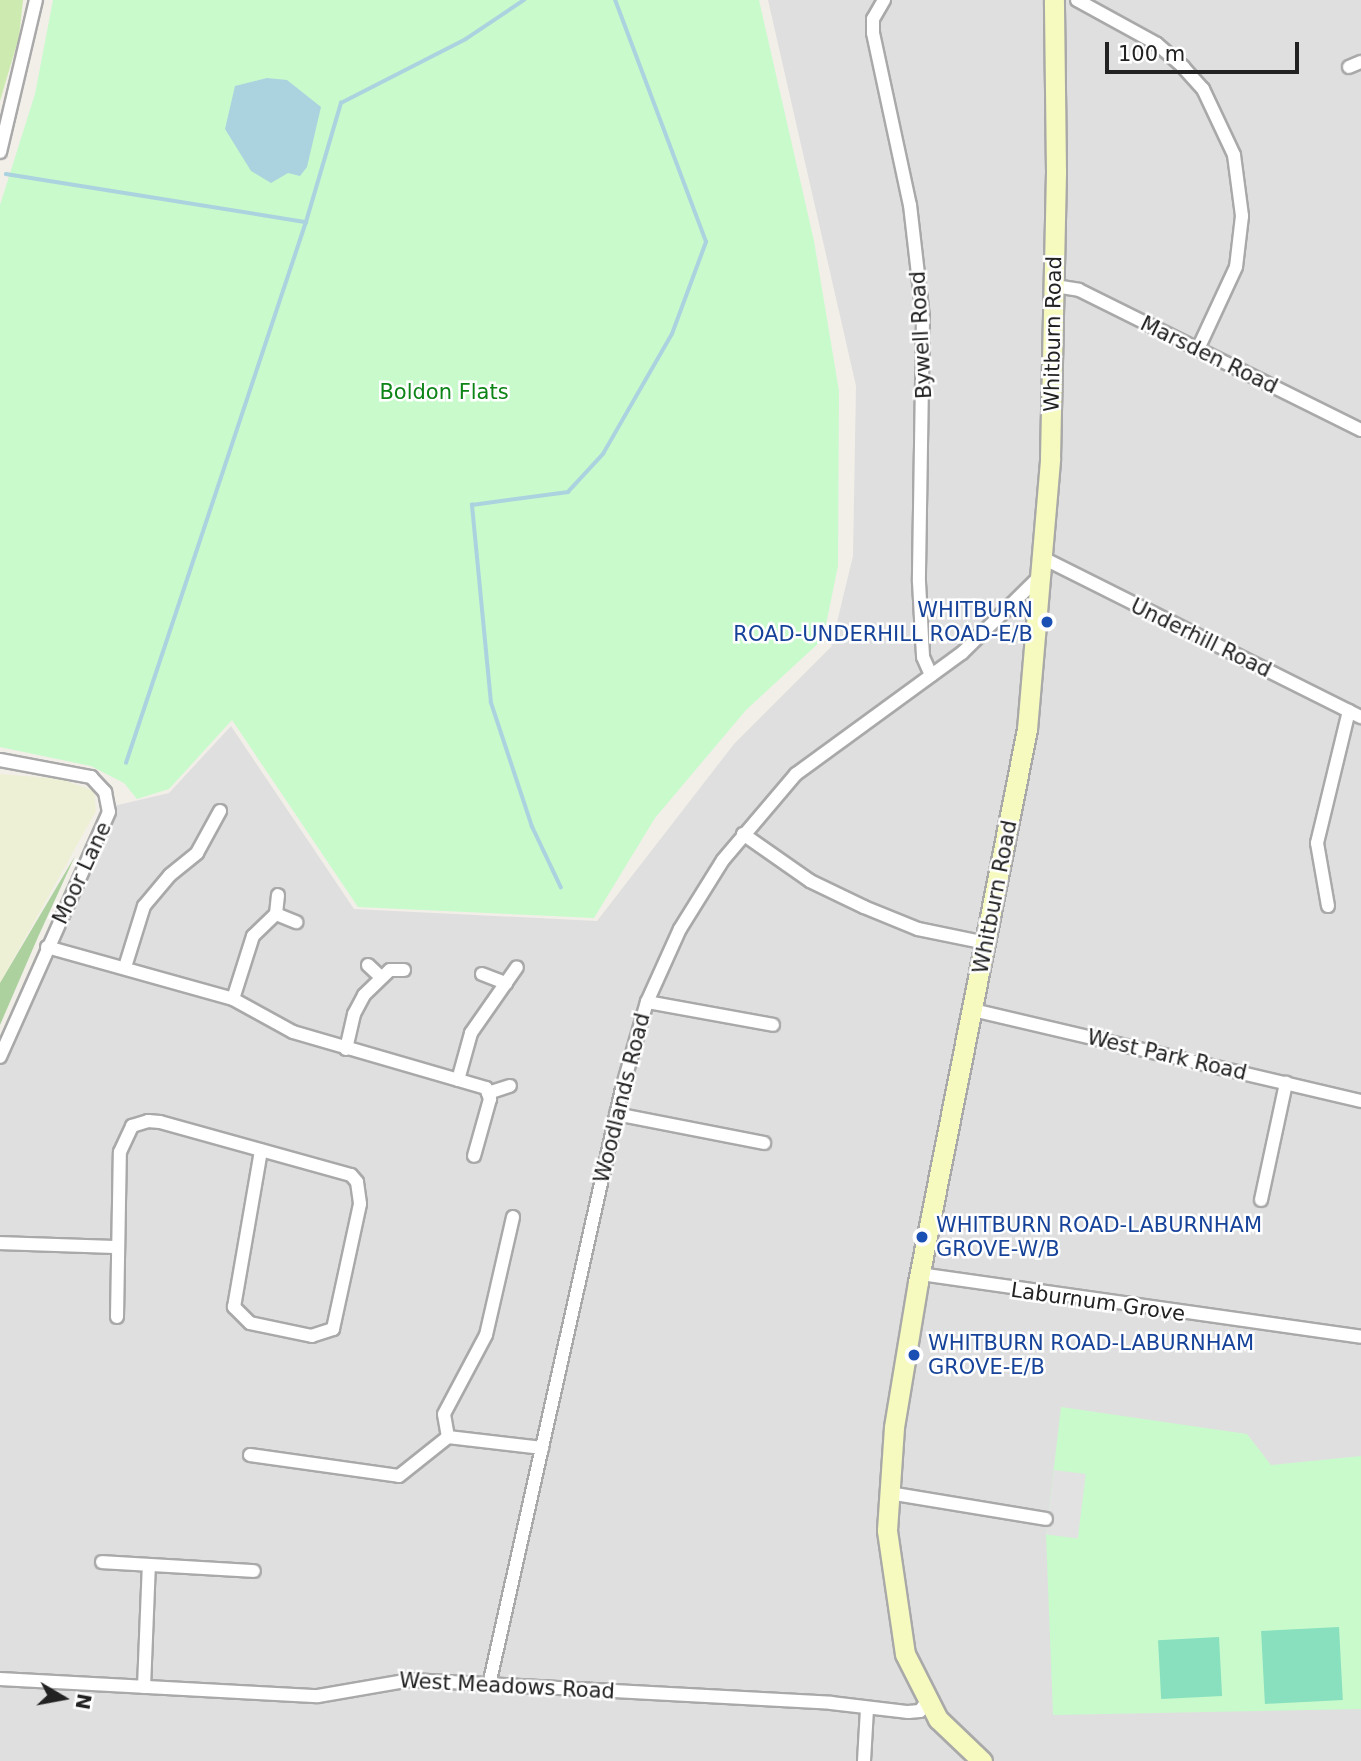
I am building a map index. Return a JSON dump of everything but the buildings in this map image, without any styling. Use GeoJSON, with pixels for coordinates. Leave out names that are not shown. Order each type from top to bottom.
{"type":"FeatureCollection","features":[{"type":"Feature","properties":{"kind":"main road","name":"Whitburn Road"},"geometry":{"type":"LineString","coordinates":[[982,1761],[938,1719],[905,1654],[887,1530],[894,1427],[920,1274],[1027,729],[1050,457],[1055,286],[1054,0]]}},
{"type":"Feature","properties":{"kind":"street"},"geometry":{"type":"LineString","coordinates":[[0,152],[36,0]]}},
{"type":"Feature","properties":{"kind":"street"},"geometry":{"type":"LineString","coordinates":[[1077,0],[1157,44],[1183,67],[1203,89],[1234,155],[1242,216],[1236,267],[1198,349]]}},
{"type":"Feature","properties":{"kind":"street","name":"Bywell Road"},"geometry":{"type":"LineString","coordinates":[[880,1],[873,19],[873,33],[910,205],[923,318],[919,582],[923,657],[931,675]]}},
{"type":"Feature","properties":{"kind":"street","name":"Marsden Road"},"geometry":{"type":"LineString","coordinates":[[1055,286],[1079,290],[1361,430]]}},
{"type":"Feature","properties":{"kind":"street","name":"Underhill Road"},"geometry":{"type":"LineString","coordinates":[[1041,557],[1355,714]]}},
{"type":"Feature","properties":{"kind":"street","name":"Woodlands Road"},"geometry":{"type":"LineString","coordinates":[[489,1685],[616,1114],[647,1002],[680,929],[743,834],[796,774],[962,653],[1039,577]]}},
{"type":"Feature","properties":{"kind":"street"},"geometry":{"type":"LineString","coordinates":[[1328,906],[1317,843],[1355,714]]}},
{"type":"Feature","properties":{"kind":"street","name":"Moor Lane"},"geometry":{"type":"LineString","coordinates":[[0,760],[91,777],[108,801],[102,837],[47,947],[0,1057]]}},
{"type":"Feature","properties":{"kind":"street"},"geometry":{"type":"LineString","coordinates":[[125,967],[144,906],[170,875],[197,853],[220,811]]}},
{"type":"Feature","properties":{"kind":"street"},"geometry":{"type":"LineString","coordinates":[[743,834],[810,881],[864,908],[918,929],[986,943]]}},
{"type":"Feature","properties":{"kind":"street"},"geometry":{"type":"LineString","coordinates":[[233,999],[253,936],[276,914],[278,895]]}},
{"type":"Feature","properties":{"kind":"street"},"geometry":{"type":"LineString","coordinates":[[276,914],[296,922]]}},
{"type":"Feature","properties":{"kind":"street"},"geometry":{"type":"LineString","coordinates":[[47,947],[233,999],[293,1032],[458,1080],[488,1093],[510,1086]]}},
{"type":"Feature","properties":{"kind":"street"},"geometry":{"type":"LineString","coordinates":[[368,965],[381,977]]}},
{"type":"Feature","properties":{"kind":"street"},"geometry":{"type":"LineString","coordinates":[[458,1080],[471,1033],[517,967]]}},
{"type":"Feature","properties":{"kind":"street"},"geometry":{"type":"LineString","coordinates":[[346,1049],[354,1014],[381,977],[390,970],[404,970]]}},
{"type":"Feature","properties":{"kind":"street"},"geometry":{"type":"LineString","coordinates":[[482,974],[506,984]]}},
{"type":"Feature","properties":{"kind":"street"},"geometry":{"type":"LineString","coordinates":[[647,1002],[773,1025]]}},
{"type":"Feature","properties":{"kind":"street","name":"West Park Road"},"geometry":{"type":"LineString","coordinates":[[973,1010],[1361,1101]]}},
{"type":"Feature","properties":{"kind":"street"},"geometry":{"type":"LineString","coordinates":[[1261,1200],[1286,1083]]}},
{"type":"Feature","properties":{"kind":"street"},"geometry":{"type":"LineString","coordinates":[[474,1156],[488,1093]]}},
{"type":"Feature","properties":{"kind":"street"},"geometry":{"type":"LineString","coordinates":[[616,1114],[764,1143]]}},
{"type":"Feature","properties":{"kind":"street"},"geometry":{"type":"LineString","coordinates":[[117,1317],[116,1247],[120,1152],[132,1126],[160,1122],[261,1150],[351,1175],[361,1193],[339,1320],[322,1336],[250,1323],[234,1307],[261,1150]]}},
{"type":"Feature","properties":{"kind":"street"},"geometry":{"type":"LineString","coordinates":[[448,1437],[444,1414],[489,1326],[513,1217]]}},
{"type":"Feature","properties":{"kind":"street"},"geometry":{"type":"LineString","coordinates":[[0,1243],[116,1247]]}},
{"type":"Feature","properties":{"kind":"street","name":"Laburnum Grove"},"geometry":{"type":"LineString","coordinates":[[920,1274],[1361,1337]]}},
{"type":"Feature","properties":{"kind":"street"},"geometry":{"type":"LineString","coordinates":[[250,1455],[399,1476],[448,1437],[542,1447]]}},
{"type":"Feature","properties":{"kind":"street"},"geometry":{"type":"LineString","coordinates":[[889,1493],[1046,1519]]}},
{"type":"Feature","properties":{"kind":"street"},"geometry":{"type":"LineString","coordinates":[[102,1562],[254,1571]]}},
{"type":"Feature","properties":{"kind":"street"},"geometry":{"type":"LineString","coordinates":[[144,1687],[149,1565]]}},
{"type":"Feature","properties":{"kind":"street","name":"West Meadows Road"},"geometry":{"type":"LineString","coordinates":[[0,1679],[318,1696],[392,1680],[831,1703],[867,1709],[920,1711],[927,1701]]}},
{"type":"Feature","properties":{"kind":"street"},"geometry":{"type":"LineString","coordinates":[[864,1761],[867,1709]]}},
{"type":"Feature","properties":{"kind":"shaded area"},"geometry":{"type":"Polygon","coordinates":[[[768,0],[1361,0],[1361,1761],[0,1761],[0,1039],[101,809],[169,793],[231,726],[354,909],[597,921],[734,744],[831,647],[853,556],[856,386],[768,0]]]}},
{"type":"Feature","properties":{"kind":"shaded area"},"geometry":{"type":"Polygon","coordinates":[[[1054,1470],[1086,1474],[1078,1538],[1046,1535],[1054,1470]]]}},
{"type":"Feature","properties":{"kind":"green space"},"geometry":{"type":"Polygon","coordinates":[[[0,0],[23,0],[19,37],[0,101],[0,0]]]}},
{"type":"Feature","properties":{"kind":"green space","name":"Boldon Flats"},"geometry":{"type":"Polygon","coordinates":[[[53,0],[759,0],[814,241],[839,391],[838,566],[823,639],[746,710],[655,818],[594,918],[358,907],[232,720],[169,789],[137,799],[124,783],[91,766],[0,747],[0,205],[35,94],[53,0]]]}},
{"type":"Feature","properties":{"kind":"green space"},"geometry":{"type":"Polygon","coordinates":[[[0,774],[61,779],[94,791],[96,811],[0,983],[0,774]]]}},
{"type":"Feature","properties":{"kind":"green space"},"geometry":{"type":"Polygon","coordinates":[[[75,856],[38,937],[0,1025],[0,983],[75,856]]]}},
{"type":"Feature","properties":{"kind":"green space"},"geometry":{"type":"Polygon","coordinates":[[[1061,1407],[1247,1434],[1271,1465],[1361,1456],[1361,1709],[1053,1715],[1046,1535],[1061,1407]]]}},
{"type":"Feature","properties":{"kind":"green space"},"geometry":{"type":"Polygon","coordinates":[[[1339,1627],[1343,1700],[1265,1704],[1261,1631],[1339,1627]]]}},
{"type":"Feature","properties":{"kind":"green space"},"geometry":{"type":"Polygon","coordinates":[[[1219,1637],[1222,1696],[1161,1699],[1158,1640],[1219,1637]]]}},
{"type":"Feature","properties":{"kind":"water"},"geometry":{"type":"Polygon","coordinates":[[[267,78],[287,80],[321,107],[307,167],[300,176],[288,173],[271,183],[251,171],[225,129],[235,86],[267,78]]]}},
{"type":"Feature","properties":{"kind":"waterway"},"geometry":{"type":"LineString","coordinates":[[6,174],[306,222],[341,103],[466,39],[524,0]]}},
{"type":"Feature","properties":{"kind":"waterway"},"geometry":{"type":"LineString","coordinates":[[561,888],[532,827],[491,703],[472,505],[568,492],[603,454],[672,334],[706,242],[615,0]]}},
{"type":"Feature","properties":{"kind":"waterway"},"geometry":{"type":"LineString","coordinates":[[126,763],[306,222]]}},
{"type":"Feature","properties":{"kind":"place","name":"WHITBURN ROAD-UNDERHILL ROAD-E/B"},"geometry":{"type":"Point","coordinates":[1047,622]}},
{"type":"Feature","properties":{"kind":"place","name":"WHITBURN ROAD-LABURNHAM GROVE-W/B"},"geometry":{"type":"Point","coordinates":[922,1237]}},
{"type":"Feature","properties":{"kind":"place","name":"WHITBURN ROAD-LABURNHAM GROVE-E/B"},"geometry":{"type":"Point","coordinates":[914,1355]}}]}
